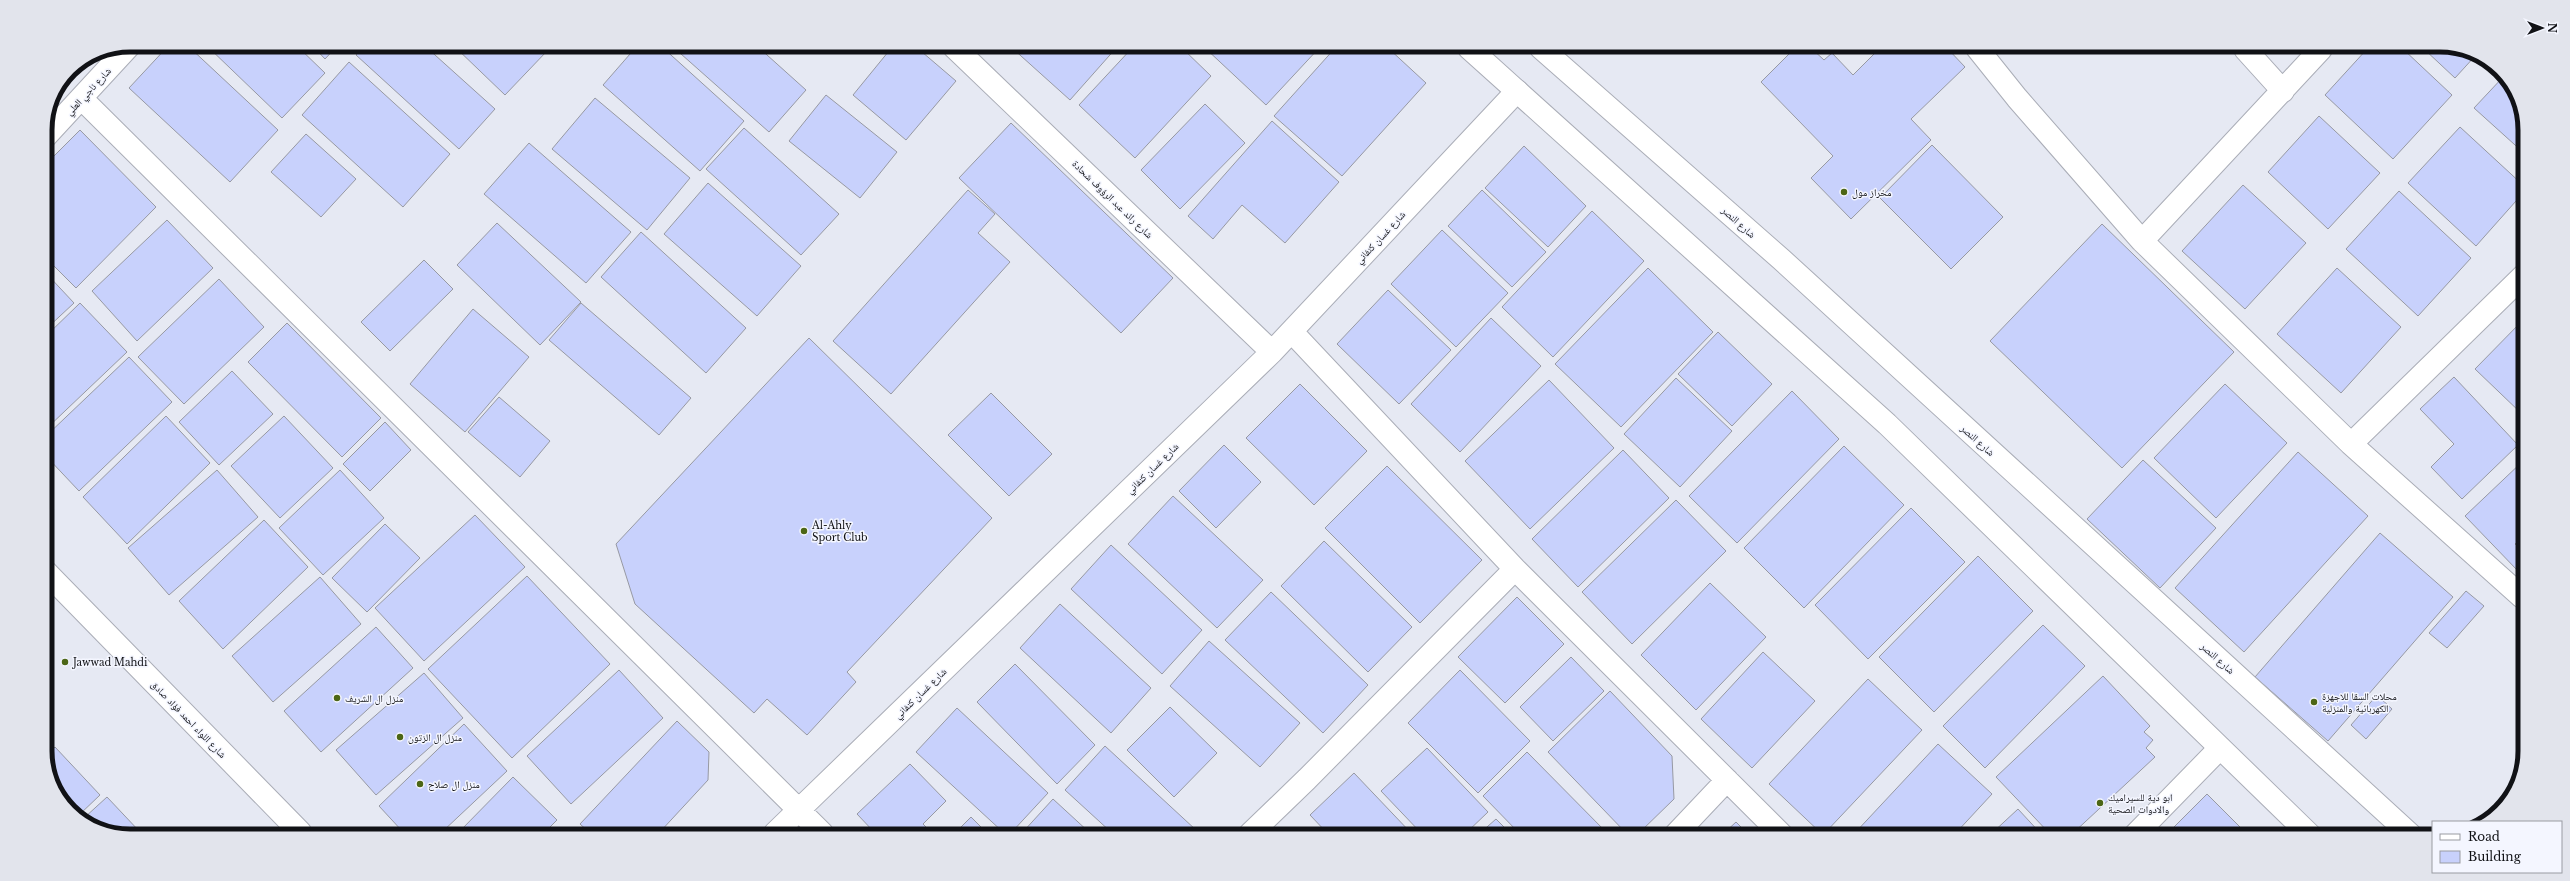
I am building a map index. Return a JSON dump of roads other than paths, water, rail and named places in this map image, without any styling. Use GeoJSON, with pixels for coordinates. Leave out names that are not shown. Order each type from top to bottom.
{"type":"FeatureCollection","features":[{"type":"Feature","properties":{"kind":"street","name":"شارع رائد عبد الرؤوف شحادة"},"geometry":{"type":"LineString","coordinates":[[959,52],[1272,352]]}},
{"type":"Feature","properties":{"kind":"street"},"geometry":{"type":"LineString","coordinates":[[1473,52],[1887,424],[2304,829]]}},
{"type":"Feature","properties":{"kind":"street","name":"شارع النصر"},"geometry":{"type":"LineString","coordinates":[[1546,52],[1786,265],[2404,829]]}},
{"type":"Feature","properties":{"kind":"street"},"geometry":{"type":"LineString","coordinates":[[1980,52],[2017,98],[2142,241],[2351,444],[2518,593]]}},
{"type":"Feature","properties":{"kind":"street"},"geometry":{"type":"LineString","coordinates":[[2248,52],[2284,90]]}},
{"type":"Feature","properties":{"kind":"street"},"geometry":{"type":"LineString","coordinates":[[2142,241],[2318,52]]}},
{"type":"Feature","properties":{"kind":"street","name":"شارع ناجي العلي"},"geometry":{"type":"LineString","coordinates":[[52,129],[123,53]]}},
{"type":"Feature","properties":{"kind":"street","name":"شارع غسان كنفاني"},"geometry":{"type":"LineString","coordinates":[[779,829],[1292,332],[1517,91]]}},
{"type":"Feature","properties":{"kind":"street"},"geometry":{"type":"LineString","coordinates":[[81,98],[818,829]]}},
{"type":"Feature","properties":{"kind":"street"},"geometry":{"type":"LineString","coordinates":[[2351,444],[2518,281]]}},
{"type":"Feature","properties":{"kind":"street"},"geometry":{"type":"LineString","coordinates":[[1292,332],[1515,569],[1776,829]]}},
{"type":"Feature","properties":{"kind":"street"},"geometry":{"type":"LineString","coordinates":[[1255,829],[1308,779],[1515,569]]}},
{"type":"Feature","properties":{"kind":"street","name":"شارع اللواء احمد فؤاد صادق"},"geometry":{"type":"LineString","coordinates":[[52,578],[297,829]]}},
{"type":"Feature","properties":{"kind":"street"},"geometry":{"type":"LineString","coordinates":[[2141,829],[2220,748]]}},
{"type":"Feature","properties":{"kind":"street"},"geometry":{"type":"LineString","coordinates":[[1680,829],[1727,780]]}},
{"type":"Feature","properties":{"kind":"place","name":"مخراز مول"},"geometry":{"type":"Point","coordinates":[1844,192]}},
{"type":"Feature","properties":{"kind":"place","name":"Al-Ahly Sport Club"},"geometry":{"type":"Point","coordinates":[804,531]}},
{"type":"Feature","properties":{"kind":"place","name":"Jawwad Mahdi"},"geometry":{"type":"Point","coordinates":[65,662]}},
{"type":"Feature","properties":{"kind":"place","name":"منزل ال الشريف"},"geometry":{"type":"Point","coordinates":[337,698]}},
{"type":"Feature","properties":{"kind":"place","name":"محلات السقا للاجهزة الكهربائية والمنزلية"},"geometry":{"type":"Point","coordinates":[2314,702]}},
{"type":"Feature","properties":{"kind":"place","name":"منزل ال الزتون"},"geometry":{"type":"Point","coordinates":[400,737]}},
{"type":"Feature","properties":{"kind":"place","name":"منزل ال صلاح"},"geometry":{"type":"Point","coordinates":[420,784]}},
{"type":"Feature","properties":{"kind":"place","name":"ابو دية للسيراميك والادوات الصحية"},"geometry":{"type":"Point","coordinates":[2100,803]}}]}
